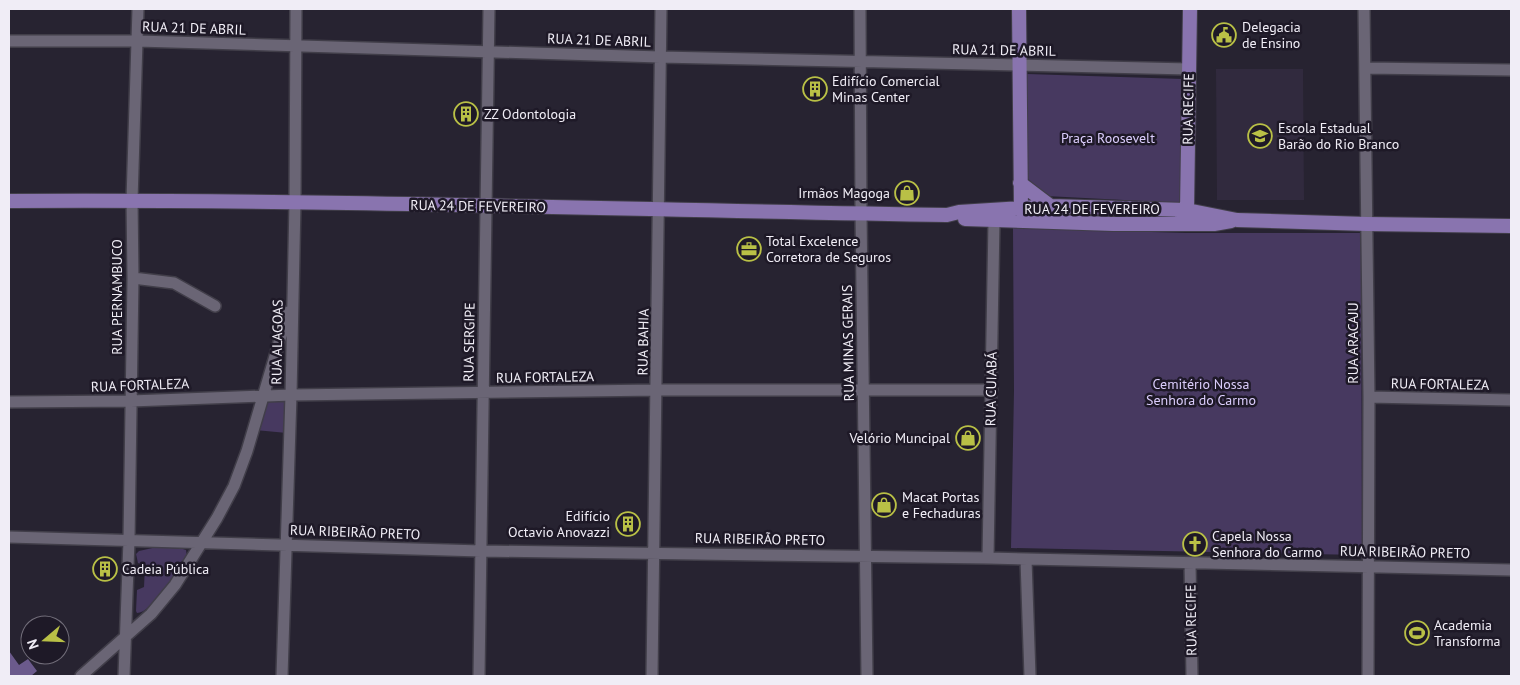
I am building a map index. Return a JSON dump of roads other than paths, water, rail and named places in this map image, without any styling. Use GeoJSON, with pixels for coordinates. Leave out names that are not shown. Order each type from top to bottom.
{"type":"FeatureCollection","features":[{"type":"Feature","properties":{"kind":"main road"},"geometry":{"type":"LineString","coordinates":[[994,221],[998,215],[1015,209],[1020,183],[1020,9]]}},
{"type":"Feature","properties":{"kind":"main road","name":"RUA RECIFE"},"geometry":{"type":"LineString","coordinates":[[1187,210],[1190,9]]}},
{"type":"Feature","properties":{"kind":"main road"},"geometry":{"type":"LineString","coordinates":[[1020,183],[1071,222]]}},
{"type":"Feature","properties":{"kind":"main road","name":"RUA 24 DE FEVEREIRO"},"geometry":{"type":"LineString","coordinates":[[9,201],[295,202],[861,213],[947,215],[994,221],[1113,224],[1214,224],[1237,220]]}},
{"type":"Feature","properties":{"kind":"main road","name":"RUA 24 DE FEVEREIRO"},"geometry":{"type":"LineString","coordinates":[[947,215],[959,212],[1051,206],[1187,210],[1237,220],[1511,226]]}},
{"type":"Feature","properties":{"kind":"main road"},"geometry":{"type":"LineString","coordinates":[[1113,224],[1127,220],[1175,219],[1182,216],[1187,210]]}},
{"type":"Feature","properties":{"kind":"street","name":"RUA PERNAMBUCO"},"geometry":{"type":"LineString","coordinates":[[124,676],[129,540],[134,278],[132,200],[138,9]]}},
{"type":"Feature","properties":{"kind":"street","name":"RUA ALAGOAS"},"geometry":{"type":"LineString","coordinates":[[282,676],[291,395],[296,9]]}},
{"type":"Feature","properties":{"kind":"street","name":"RUA SERGIPE"},"geometry":{"type":"LineString","coordinates":[[479,676],[489,9]]}},
{"type":"Feature","properties":{"kind":"street","name":"RUA BAHIA"},"geometry":{"type":"LineString","coordinates":[[652,676],[662,9]]}},
{"type":"Feature","properties":{"kind":"street","name":"RUA MINAS GERAIS"},"geometry":{"type":"LineString","coordinates":[[860,9],[867,676]]}},
{"type":"Feature","properties":{"kind":"street","name":"RUA ARACAJU"},"geometry":{"type":"LineString","coordinates":[[1364,9],[1369,397],[1368,676]]}},
{"type":"Feature","properties":{"kind":"street","name":"RUA 21 DE ABRIL"},"geometry":{"type":"LineString","coordinates":[[9,41],[138,41],[660,57],[1189,69]]}},
{"type":"Feature","properties":{"kind":"street"},"geometry":{"type":"LineString","coordinates":[[1366,68],[1511,70]]}},
{"type":"Feature","properties":{"kind":"street","name":"RUA CUIABÁ"},"geometry":{"type":"LineString","coordinates":[[988,558],[994,221]]}},
{"type":"Feature","properties":{"kind":"street"},"geometry":{"type":"LineString","coordinates":[[134,278],[174,283],[214,306]]}},
{"type":"Feature","properties":{"kind":"street"},"geometry":{"type":"LineString","coordinates":[[81,676],[151,614],[175,585],[217,518],[234,486],[247,452],[292,298]]}},
{"type":"Feature","properties":{"kind":"street","name":"RUA FORTALEZA"},"geometry":{"type":"LineString","coordinates":[[9,402],[131,401],[264,395],[657,390],[992,390]]}},
{"type":"Feature","properties":{"kind":"street","name":"RUA FORTALEZA"},"geometry":{"type":"LineString","coordinates":[[1369,397],[1511,400]]}},
{"type":"Feature","properties":{"kind":"street","name":"RUA RIBEIRÃO PRETO"},"geometry":{"type":"LineString","coordinates":[[9,537],[481,551],[988,558],[1511,570]]}},
{"type":"Feature","properties":{"kind":"street"},"geometry":{"type":"LineString","coordinates":[[1026,560],[1030,676]]}},
{"type":"Feature","properties":{"kind":"street","name":"RUA RECIFE"},"geometry":{"type":"LineString","coordinates":[[1190,563],[1192,676]]}},
{"type":"Feature","properties":{"kind":"place","name":"Delegacia de Ensino"},"geometry":{"type":"Point","coordinates":[1224,35]}},
{"type":"Feature","properties":{"kind":"place","name":"Edifício Comercial Minas Center"},"geometry":{"type":"Point","coordinates":[815,89]}},
{"type":"Feature","properties":{"kind":"place","name":"ZZ Odontologia"},"geometry":{"type":"Point","coordinates":[466,114]}},
{"type":"Feature","properties":{"kind":"place","name":"Escola Estadual Barão do Rio Branco"},"geometry":{"type":"Point","coordinates":[1260,136]}},
{"type":"Feature","properties":{"kind":"place","name":"Irmãos Magoga"},"geometry":{"type":"Point","coordinates":[907,193]}},
{"type":"Feature","properties":{"kind":"place","name":"Total Excelence Corretora de Seguros"},"geometry":{"type":"Point","coordinates":[749,249]}},
{"type":"Feature","properties":{"kind":"place","name":"Velório Muncipal"},"geometry":{"type":"Point","coordinates":[968,438]}},
{"type":"Feature","properties":{"kind":"place","name":"Macat Portas e Fechaduras"},"geometry":{"type":"Point","coordinates":[884,505]}},
{"type":"Feature","properties":{"kind":"place","name":"Edifício Octavio Anovazzi"},"geometry":{"type":"Point","coordinates":[628,524]}},
{"type":"Feature","properties":{"kind":"place","name":"Capela Nossa Senhora do Carmo"},"geometry":{"type":"Point","coordinates":[1195,544]}},
{"type":"Feature","properties":{"kind":"place","name":"Cadeia Pública"},"geometry":{"type":"Point","coordinates":[105,569]}},
{"type":"Feature","properties":{"kind":"place","name":"Academia Transforma"},"geometry":{"type":"Point","coordinates":[1417,633]}},
{"type":"Feature","properties":{"kind":"park label","name":"Praça Roosevelt"},"geometry":{"type":"Point","coordinates":[1108,138]}},
{"type":"Feature","properties":{"kind":"park label","name":"Cemitério Nossa Senhora do Carmo"},"geometry":{"type":"Point","coordinates":[1201,392]}}]}
